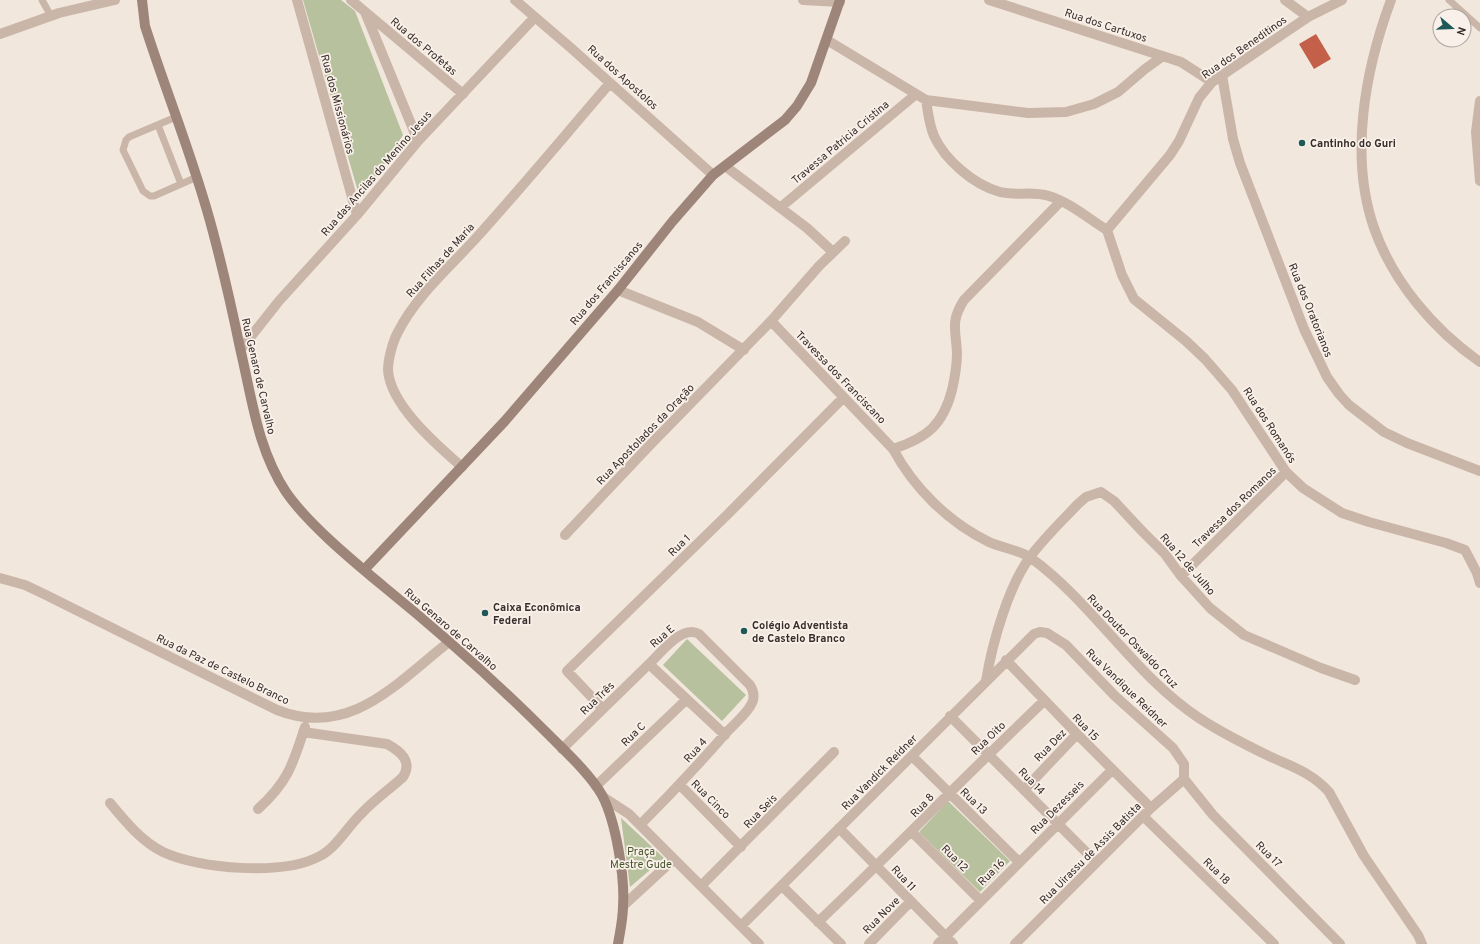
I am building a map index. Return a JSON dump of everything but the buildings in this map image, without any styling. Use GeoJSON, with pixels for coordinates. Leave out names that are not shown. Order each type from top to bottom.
{"type":"FeatureCollection","features":[{"type":"Feature","properties":{"kind":"main road","name":"Rua Genaro de Carvalho"},"geometry":{"type":"LineString","coordinates":[[142,0],[145,26],[197,178],[212,230],[241,349],[253,413],[262,442],[286,492],[331,541],[450,642],[526,712],[596,786],[603,797],[618,846],[624,905],[618,944]]}},
{"type":"Feature","properties":{"kind":"main road","name":"Rua dos Franciscanos"},"geometry":{"type":"LineString","coordinates":[[364,570],[504,422],[618,290],[672,222],[713,175],[785,120],[812,83],[840,1]]}},
{"type":"Feature","properties":{"kind":"street"},"geometry":{"type":"LineString","coordinates":[[0,34],[51,16],[116,0]]}},
{"type":"Feature","properties":{"kind":"street","name":"Rua dos Missionários"},"geometry":{"type":"LineString","coordinates":[[297,0],[357,215]]}},
{"type":"Feature","properties":{"kind":"street","name":"Rua dos Profetas"},"geometry":{"type":"LineString","coordinates":[[351,0],[463,94]]}},
{"type":"Feature","properties":{"kind":"street","name":"Rua dos Apostolos"},"geometry":{"type":"LineString","coordinates":[[514,0],[713,175]]}},
{"type":"Feature","properties":{"kind":"street"},"geometry":{"type":"LineString","coordinates":[[803,0],[840,1]]}},
{"type":"Feature","properties":{"kind":"street","name":"Rua dos Cartuxos"},"geometry":{"type":"LineString","coordinates":[[989,0],[1164,56],[1192,68],[1212,82]]}},
{"type":"Feature","properties":{"kind":"street"},"geometry":{"type":"LineString","coordinates":[[1285,0],[1308,17]]}},
{"type":"Feature","properties":{"kind":"street","name":"Rua dos Beneditinos"},"geometry":{"type":"LineString","coordinates":[[1107,230],[1170,155],[1179,141],[1199,98],[1212,82],[1308,17],[1342,0]]}},
{"type":"Feature","properties":{"kind":"street"},"geometry":{"type":"LineString","coordinates":[[1391,0],[1376,48],[1365,112],[1362,144],[1367,200],[1374,228],[1386,256],[1406,287],[1431,320],[1450,338],[1480,362]]}},
{"type":"Feature","properties":{"kind":"street"},"geometry":{"type":"LineString","coordinates":[[364,11],[418,141]]}},
{"type":"Feature","properties":{"kind":"street","name":"Rua das Ancilas do Menino Jesus"},"geometry":{"type":"LineString","coordinates":[[241,349],[279,301],[357,215],[418,141],[535,17]]}},
{"type":"Feature","properties":{"kind":"street"},"geometry":{"type":"LineString","coordinates":[[827,40],[926,100],[1028,113],[1066,112],[1094,104],[1113,95],[1145,69],[1164,56]]}},
{"type":"Feature","properties":{"kind":"street","name":"Rua dos Oratorianos"},"geometry":{"type":"LineString","coordinates":[[1222,75],[1233,139],[1240,163],[1304,329],[1327,378],[1349,405],[1384,432],[1406,443],[1480,471]]}},
{"type":"Feature","properties":{"kind":"street","name":"Rua Filhas de Maria"},"geometry":{"type":"LineString","coordinates":[[462,467],[415,423],[401,403],[395,391],[388,370],[397,333],[412,308],[610,83]]}},
{"type":"Feature","properties":{"kind":"street","name":"Travessa Patricia Cristina"},"geometry":{"type":"LineString","coordinates":[[781,207],[916,95]]}},
{"type":"Feature","properties":{"kind":"street"},"geometry":{"type":"LineString","coordinates":[[926,100],[929,121],[940,146],[955,164],[974,179],[989,188],[1001,192],[1048,196],[1061,201],[1107,230]]}},
{"type":"Feature","properties":{"kind":"street"},"geometry":{"type":"LineString","coordinates":[[1480,101],[1476,132],[1480,181]]}},
{"type":"Feature","properties":{"kind":"street"},"geometry":{"type":"LineString","coordinates":[[724,166],[781,207],[833,252]]}},
{"type":"Feature","properties":{"kind":"street"},"geometry":{"type":"LineString","coordinates":[[893,449],[924,436],[935,427],[942,417],[948,404],[956,371],[957,352],[954,329],[956,315],[964,300],[1061,201]]}},
{"type":"Feature","properties":{"kind":"street","name":"Rua dos Romanós"},"geometry":{"type":"LineString","coordinates":[[1107,230],[1122,275],[1134,299],[1186,341],[1232,390],[1286,472],[1303,488],[1342,513],[1446,543],[1465,550],[1477,573],[1480,583]]}},
{"type":"Feature","properties":{"kind":"street","name":"Rua Apostolados da Oração"},"geometry":{"type":"LineString","coordinates":[[565,536],[648,447],[744,350],[833,252],[845,241]]}},
{"type":"Feature","properties":{"kind":"street"},"geometry":{"type":"LineString","coordinates":[[618,290],[698,322],[744,350]]}},
{"type":"Feature","properties":{"kind":"street","name":"Travessa dos Franciscano"},"geometry":{"type":"LineString","coordinates":[[771,321],[893,449],[903,467],[919,489],[940,508],[988,541],[1030,557]]}},
{"type":"Feature","properties":{"kind":"street","name":"Rua 1"},"geometry":{"type":"LineString","coordinates":[[603,709],[567,671],[844,398]]}},
{"type":"Feature","properties":{"kind":"street","name":"Travessa dos Romanos"},"geometry":{"type":"LineString","coordinates":[[1181,576],[1286,472]]}},
{"type":"Feature","properties":{"kind":"street","name":"Rua 12 de Julho"},"geometry":{"type":"LineString","coordinates":[[1030,557],[1078,504],[1086,497],[1101,492],[1114,502],[1165,554],[1181,576],[1210,608],[1244,635],[1322,668],[1355,680]]}},
{"type":"Feature","properties":{"kind":"street"},"geometry":{"type":"LineString","coordinates":[[986,681],[990,657],[1002,621],[1016,584],[1030,557]]}},
{"type":"Feature","properties":{"kind":"street","name":"Rua Doutor Oswaldo Cruz"},"geometry":{"type":"LineString","coordinates":[[1030,557],[1070,593],[1154,683],[1180,705],[1222,733],[1304,771],[1323,785],[1329,792],[1364,856],[1414,928],[1422,944]]}},
{"type":"Feature","properties":{"kind":"street","name":"Rua da Paz de Castelo Branco"},"geometry":{"type":"LineString","coordinates":[[0,578],[24,585],[64,603],[277,710],[308,719],[328,717],[351,711],[378,699],[402,682],[427,659],[450,642]]}},
{"type":"Feature","properties":{"kind":"street","name":"Rua E"},"geometry":{"type":"LineString","coordinates":[[725,735],[649,664],[674,640],[685,632],[696,632],[704,638],[750,685]]}},
{"type":"Feature","properties":{"kind":"street","name":"Rua Vandique Reidner"},"geometry":{"type":"LineString","coordinates":[[1034,634],[1040,632],[1047,633],[1066,645],[1115,696],[1173,748],[1184,764],[1184,779]]}},
{"type":"Feature","properties":{"kind":"street","name":"Rua Vandick Reidner"},"geometry":{"type":"LineString","coordinates":[[741,926],[912,757],[950,716],[1006,660],[1034,634]]}},
{"type":"Feature","properties":{"kind":"street","name":"Rua 15"},"geometry":{"type":"LineString","coordinates":[[1006,660],[1044,701],[1151,808]]}},
{"type":"Feature","properties":{"kind":"street","name":"Rua Três"},"geometry":{"type":"LineString","coordinates":[[562,749],[649,664]]}},
{"type":"Feature","properties":{"kind":"street","name":"Rua 4"},"geometry":{"type":"LineString","coordinates":[[640,825],[680,785],[725,735],[752,702],[753,690],[750,685]]}},
{"type":"Feature","properties":{"kind":"street","name":"Rua C"},"geometry":{"type":"LineString","coordinates":[[596,786],[686,700]]}},
{"type":"Feature","properties":{"kind":"street","name":"Rua Oito"},"geometry":{"type":"LineString","coordinates":[[949,794],[988,754],[1044,701]]}},
{"type":"Feature","properties":{"kind":"street","name":"Rua 14"},"geometry":{"type":"LineString","coordinates":[[950,716],[1096,862]]}},
{"type":"Feature","properties":{"kind":"street"},"geometry":{"type":"LineString","coordinates":[[258,809],[282,784],[296,758],[308,719]]}},
{"type":"Feature","properties":{"kind":"street"},"geometry":{"type":"LineString","coordinates":[[110,803],[134,832],[162,852],[189,862],[219,866],[280,867],[303,864],[321,856],[337,841],[362,812],[391,788],[406,772],[407,764],[404,756],[399,751],[387,744],[304,732]]}},
{"type":"Feature","properties":{"kind":"street","name":"Rua Dez"},"geometry":{"type":"LineString","coordinates":[[1024,790],[1077,734]]}},
{"type":"Feature","properties":{"kind":"street","name":"Rua Seis"},"geometry":{"type":"LineString","coordinates":[[701,886],[834,752]]}},
{"type":"Feature","properties":{"kind":"street","name":"Rua 13"},"geometry":{"type":"LineString","coordinates":[[912,757],[1019,862]]}},
{"type":"Feature","properties":{"kind":"street","name":"Rua Dezesseis"},"geometry":{"type":"LineString","coordinates":[[1019,862],[1112,770]]}},
{"type":"Feature","properties":{"kind":"street","name":"Rua Uirassu de Assis Batista"},"geometry":{"type":"LineString","coordinates":[[1015,944],[1039,922],[1096,862],[1151,808],[1184,779]]}},
{"type":"Feature","properties":{"kind":"street","name":"Rua 17"},"geometry":{"type":"LineString","coordinates":[[1184,779],[1213,814],[1340,944]]}},
{"type":"Feature","properties":{"kind":"street","name":"Rua Cinco"},"geometry":{"type":"LineString","coordinates":[[680,785],[741,847]]}},
{"type":"Feature","properties":{"kind":"street","name":"Rua 8"},"geometry":{"type":"LineString","coordinates":[[912,832],[949,794]]}},
{"type":"Feature","properties":{"kind":"street"},"geometry":{"type":"LineString","coordinates":[[603,797],[629,814],[759,944]]}},
{"type":"Feature","properties":{"kind":"street","name":"Rua 18"},"geometry":{"type":"LineString","coordinates":[[1144,816],[1274,944]]}},
{"type":"Feature","properties":{"kind":"street","name":"Rua 11"},"geometry":{"type":"LineString","coordinates":[[839,828],[910,902],[953,944]]}},
{"type":"Feature","properties":{"kind":"street"},"geometry":{"type":"LineString","coordinates":[[818,922],[912,832]]}},
{"type":"Feature","properties":{"kind":"street","name":"Rua 12"},"geometry":{"type":"LineString","coordinates":[[912,832],[980,900]]}},
{"type":"Feature","properties":{"kind":"street"},"geometry":{"type":"LineString","coordinates":[[624,905],[674,859]]}},
{"type":"Feature","properties":{"kind":"street","name":"Rua 16"},"geometry":{"type":"LineString","coordinates":[[980,900],[1019,862]]}},
{"type":"Feature","properties":{"kind":"street"},"geometry":{"type":"LineString","coordinates":[[782,886],[841,944]]}},
{"type":"Feature","properties":{"kind":"street"},"geometry":{"type":"LineString","coordinates":[[938,944],[980,900]]}},
{"type":"Feature","properties":{"kind":"street","name":"Rua Nove"},"geometry":{"type":"LineString","coordinates":[[869,944],[910,902]]}},
{"type":"Feature","properties":{"kind":"lane"},"geometry":{"type":"LineString","coordinates":[[42,0],[51,16]]}},
{"type":"Feature","properties":{"kind":"lane"},"geometry":{"type":"LineString","coordinates":[[1449,0],[1480,28]]}},
{"type":"Feature","properties":{"kind":"lane"},"geometry":{"type":"LineString","coordinates":[[176,118],[129,137],[126,140],[124,150],[146,194],[154,196],[197,178]]}},
{"type":"Feature","properties":{"kind":"lane"},"geometry":{"type":"LineString","coordinates":[[158,125],[181,184]]}},
{"type":"Feature","properties":{"kind":"green space"},"geometry":{"type":"Polygon","coordinates":[[[303,0],[341,0],[355,11],[403,135],[364,196],[359,195],[303,0]]]}},
{"type":"Feature","properties":{"kind":"green space"},"geometry":{"type":"Polygon","coordinates":[[[687,639],[746,695],[722,721],[663,665],[687,639]]]}},
{"type":"Feature","properties":{"kind":"green space"},"geometry":{"type":"Polygon","coordinates":[[[948,801],[1010,861],[980,892],[919,832],[948,801]]]}},
{"type":"Feature","properties":{"kind":"green space","name":"Praça Mestre Gude"},"geometry":{"type":"Polygon","coordinates":[[[621,818],[664,858],[630,887],[621,818]]]}},
{"type":"Feature","properties":{"kind":"place","name":"Cantinho do Guri"},"geometry":{"type":"Point","coordinates":[1302,143]}},
{"type":"Feature","properties":{"kind":"place","name":"Caixa Econômica Federal"},"geometry":{"type":"Point","coordinates":[485,613]}},
{"type":"Feature","properties":{"kind":"place","name":"Colégio Adventista de Castelo Branco"},"geometry":{"type":"Point","coordinates":[744,631]}}]}
